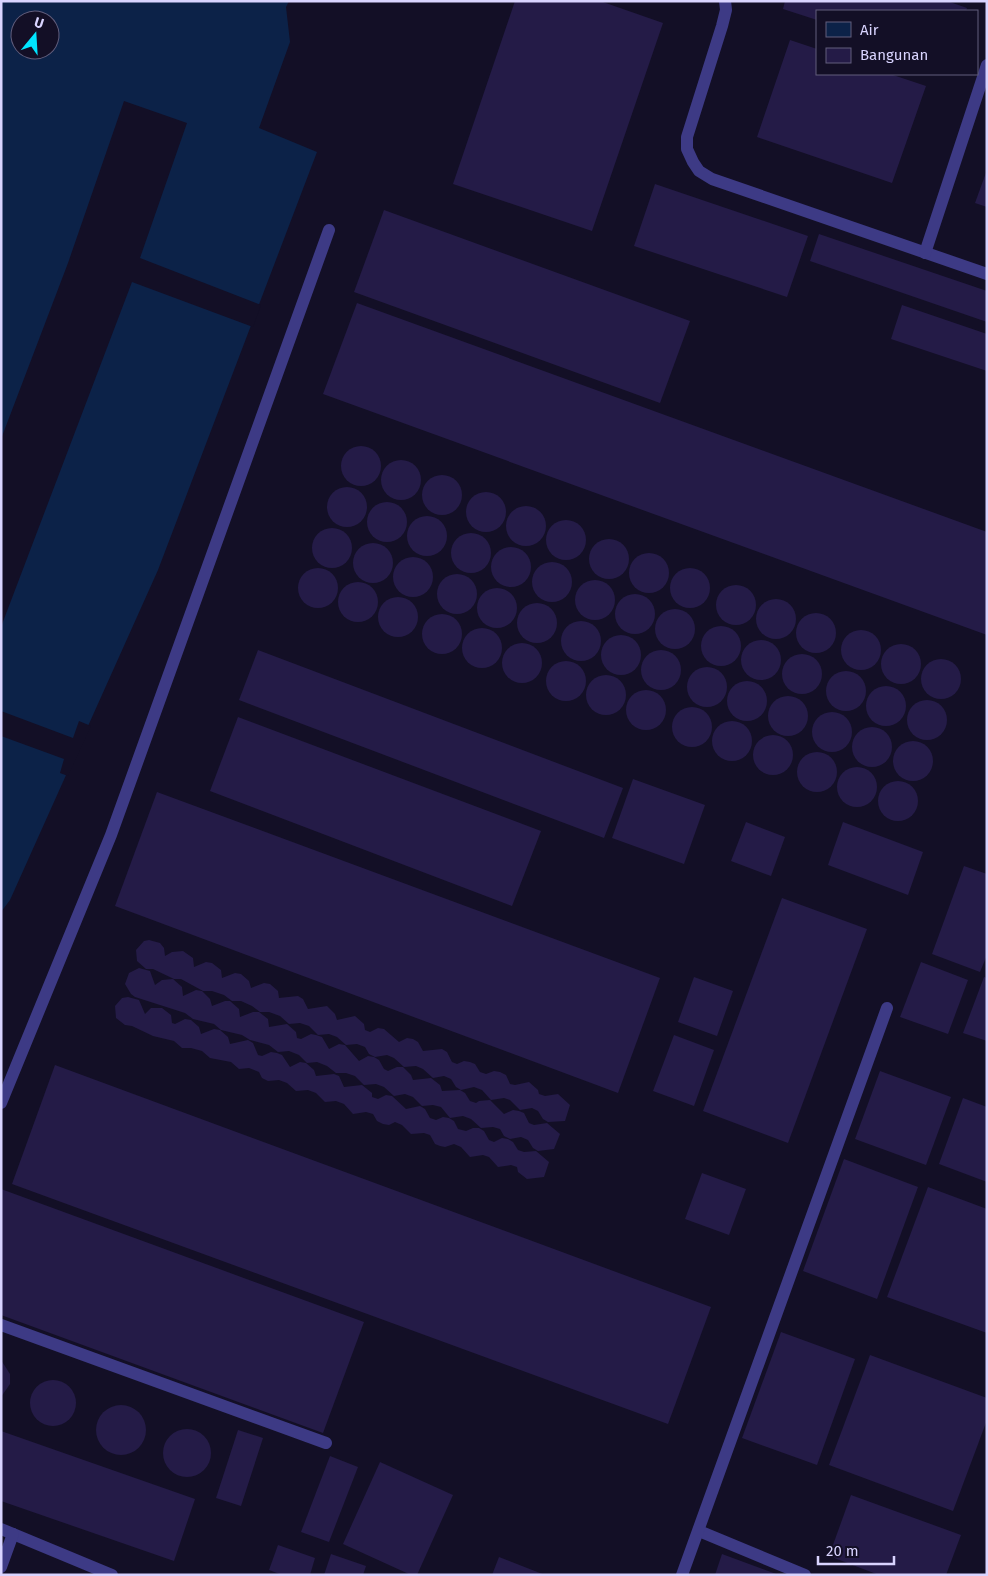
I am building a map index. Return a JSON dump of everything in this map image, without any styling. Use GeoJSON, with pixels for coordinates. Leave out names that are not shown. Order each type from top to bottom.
{"type":"FeatureCollection","features":[{"type":"Feature","properties":{"kind":"lane"},"geometry":{"type":"LineString","coordinates":[[725,1],[726,10],[722,26],[687,137],[687,149],[699,171],[712,178],[987,274]]}},
{"type":"Feature","properties":{"kind":"lane"},"geometry":{"type":"LineString","coordinates":[[926,253],[987,65]]}},
{"type":"Feature","properties":{"kind":"lane"},"geometry":{"type":"LineString","coordinates":[[1,1103],[111,835],[329,230]]}},
{"type":"Feature","properties":{"kind":"lane"},"geometry":{"type":"LineString","coordinates":[[682,1575],[888,1008]]}},
{"type":"Feature","properties":{"kind":"lane"},"geometry":{"type":"LineString","coordinates":[[1,1324],[326,1443]]}},
{"type":"Feature","properties":{"kind":"lane"},"geometry":{"type":"LineString","coordinates":[[698,1531],[805,1575]]}},
{"type":"Feature","properties":{"kind":"lane"},"geometry":{"type":"LineString","coordinates":[[1,1566],[7,1532],[112,1575]]}},
{"type":"Feature","properties":{"kind":"water"},"geometry":{"type":"Polygon","coordinates":[[[1,1],[289,1],[286,7],[290,42],[259,128],[317,152],[158,570],[10,900],[1,912],[1,1]]]}},
{"type":"Feature","properties":{"kind":"pier"},"geometry":{"type":"Polygon","coordinates":[[[124,101],[187,123],[140,258],[261,305],[253,327],[132,282],[1,627],[1,439],[68,263],[124,101]]]}},
{"type":"Feature","properties":{"kind":"pier"},"geometry":{"type":"Polygon","coordinates":[[[1,711],[73,738],[79,721],[91,726],[68,776],[60,773],[64,759],[1,736],[1,711]]]}},
{"type":"Feature","properties":{"kind":"building"},"geometry":{"type":"Polygon","coordinates":[[[515,1],[600,1],[663,23],[592,231],[453,184],[515,1]]]}},
{"type":"Feature","properties":{"kind":"building"},"geometry":{"type":"Polygon","coordinates":[[[785,1],[947,1],[967,8],[966,10],[816,10],[816,20],[783,9],[785,1]]]}},
{"type":"Feature","properties":{"kind":"building"},"geometry":{"type":"Polygon","coordinates":[[[790,40],[816,49],[816,75],[893,75],[926,86],[892,183],[757,137],[790,40]]]}},
{"type":"Feature","properties":{"kind":"building"},"geometry":{"type":"Polygon","coordinates":[[[987,170],[987,207],[975,203],[987,170]]]}},
{"type":"Feature","properties":{"kind":"building"},"geometry":{"type":"Polygon","coordinates":[[[655,184],[808,236],[787,297],[634,246],[655,184]]]}},
{"type":"Feature","properties":{"kind":"building"},"geometry":{"type":"Polygon","coordinates":[[[384,210],[690,321],[660,403],[354,292],[384,210]]]}},
{"type":"Feature","properties":{"kind":"building"},"geometry":{"type":"Polygon","coordinates":[[[819,234],[987,291],[987,322],[810,261],[819,234]]]}},
{"type":"Feature","properties":{"kind":"building"},"geometry":{"type":"Polygon","coordinates":[[[357,303],[987,532],[987,635],[323,394],[357,303]]]}},
{"type":"Feature","properties":{"kind":"building"},"geometry":{"type":"Polygon","coordinates":[[[902,305],[987,334],[987,371],[891,339],[902,305]]]}},
{"type":"Feature","properties":{"kind":"building"},"geometry":{"type":"Polygon","coordinates":[[[361,446],[375,452],[381,466],[375,480],[361,486],[347,480],[341,466],[347,452],[361,446]]]}},
{"type":"Feature","properties":{"kind":"building"},"geometry":{"type":"Polygon","coordinates":[[[401,460],[415,466],[421,480],[415,494],[401,500],[387,494],[381,480],[387,466],[401,460]]]}},
{"type":"Feature","properties":{"kind":"building"},"geometry":{"type":"Polygon","coordinates":[[[442,475],[456,481],[462,495],[456,509],[442,515],[428,509],[422,495],[428,481],[442,475]]]}},
{"type":"Feature","properties":{"kind":"building"},"geometry":{"type":"Polygon","coordinates":[[[347,487],[361,493],[367,507],[361,521],[347,527],[333,521],[327,507],[333,493],[347,487]]]}},
{"type":"Feature","properties":{"kind":"building"},"geometry":{"type":"Polygon","coordinates":[[[486,492],[500,498],[506,512],[500,526],[486,532],[472,526],[466,512],[472,498],[486,492]]]}},
{"type":"Feature","properties":{"kind":"building"},"geometry":{"type":"Polygon","coordinates":[[[387,502],[401,508],[407,522],[401,536],[387,542],[373,536],[367,522],[373,508],[387,502]]]}},
{"type":"Feature","properties":{"kind":"building"},"geometry":{"type":"Polygon","coordinates":[[[526,506],[540,512],[546,526],[540,540],[526,546],[512,540],[506,526],[512,512],[526,506]]]}},
{"type":"Feature","properties":{"kind":"building"},"geometry":{"type":"Polygon","coordinates":[[[427,516],[441,522],[447,536],[441,550],[427,556],[413,550],[407,536],[413,522],[427,516]]]}},
{"type":"Feature","properties":{"kind":"building"},"geometry":{"type":"Polygon","coordinates":[[[566,520],[580,526],[586,540],[580,554],[566,560],[552,554],[546,540],[552,526],[566,520]]]}},
{"type":"Feature","properties":{"kind":"building"},"geometry":{"type":"Polygon","coordinates":[[[332,528],[346,534],[352,548],[346,562],[332,568],[318,562],[312,548],[318,534],[332,528]]]}},
{"type":"Feature","properties":{"kind":"building"},"geometry":{"type":"Polygon","coordinates":[[[471,533],[485,539],[491,553],[485,567],[471,573],[457,567],[451,553],[457,539],[471,533]]]}},
{"type":"Feature","properties":{"kind":"building"},"geometry":{"type":"Polygon","coordinates":[[[609,539],[623,545],[629,559],[623,573],[609,579],[595,573],[589,559],[595,545],[609,539]]]}},
{"type":"Feature","properties":{"kind":"building"},"geometry":{"type":"Polygon","coordinates":[[[373,543],[387,549],[393,563],[387,577],[373,583],[359,577],[353,563],[359,549],[373,543]]]}},
{"type":"Feature","properties":{"kind":"building"},"geometry":{"type":"Polygon","coordinates":[[[511,547],[525,553],[531,567],[525,581],[511,587],[497,581],[491,567],[497,553],[511,547]]]}},
{"type":"Feature","properties":{"kind":"building"},"geometry":{"type":"Polygon","coordinates":[[[649,553],[663,559],[669,573],[663,587],[649,593],[635,587],[629,573],[635,559],[649,553]]]}},
{"type":"Feature","properties":{"kind":"building"},"geometry":{"type":"Polygon","coordinates":[[[413,557],[427,563],[433,577],[427,591],[413,597],[399,591],[393,577],[399,563],[413,557]]]}},
{"type":"Feature","properties":{"kind":"building"},"geometry":{"type":"Polygon","coordinates":[[[552,562],[566,568],[572,582],[566,596],[552,602],[538,596],[532,582],[538,568],[552,562]]]}},
{"type":"Feature","properties":{"kind":"building"},"geometry":{"type":"Polygon","coordinates":[[[318,568],[332,574],[338,588],[332,602],[318,608],[304,602],[298,588],[304,574],[318,568]]]}},
{"type":"Feature","properties":{"kind":"building"},"geometry":{"type":"Polygon","coordinates":[[[690,568],[704,574],[710,588],[704,602],[690,608],[676,602],[670,588],[676,574],[690,568]]]}},
{"type":"Feature","properties":{"kind":"building"},"geometry":{"type":"Polygon","coordinates":[[[457,574],[471,580],[477,594],[471,608],[457,614],[443,608],[437,594],[443,580],[457,574]]]}},
{"type":"Feature","properties":{"kind":"building"},"geometry":{"type":"Polygon","coordinates":[[[595,580],[609,586],[615,600],[609,614],[595,620],[581,614],[575,600],[581,586],[595,580]]]}},
{"type":"Feature","properties":{"kind":"building"},"geometry":{"type":"Polygon","coordinates":[[[358,582],[372,588],[378,602],[372,616],[358,622],[344,616],[338,602],[344,588],[358,582]]]}},
{"type":"Feature","properties":{"kind":"building"},"geometry":{"type":"Polygon","coordinates":[[[736,585],[750,591],[756,605],[750,619],[736,625],[722,619],[716,605],[722,591],[736,585]]]}},
{"type":"Feature","properties":{"kind":"building"},"geometry":{"type":"Polygon","coordinates":[[[497,588],[511,594],[517,608],[511,622],[497,628],[483,622],[477,608],[483,594],[497,588]]]}},
{"type":"Feature","properties":{"kind":"building"},"geometry":{"type":"Polygon","coordinates":[[[635,594],[649,600],[655,614],[649,628],[635,634],[621,628],[615,614],[621,600],[635,594]]]}},
{"type":"Feature","properties":{"kind":"building"},"geometry":{"type":"Polygon","coordinates":[[[398,597],[412,603],[418,617],[412,631],[398,637],[384,631],[378,617],[384,603],[398,597]]]}},
{"type":"Feature","properties":{"kind":"building"},"geometry":{"type":"Polygon","coordinates":[[[776,599],[790,605],[796,619],[790,633],[776,639],[762,633],[756,619],[762,605],[776,599]]]}},
{"type":"Feature","properties":{"kind":"building"},"geometry":{"type":"Polygon","coordinates":[[[537,603],[551,609],[557,623],[551,637],[537,643],[523,637],[517,623],[523,609],[537,603]]]}},
{"type":"Feature","properties":{"kind":"building"},"geometry":{"type":"Polygon","coordinates":[[[675,609],[689,615],[695,629],[689,643],[675,649],[661,643],[655,629],[661,615],[675,609]]]}},
{"type":"Feature","properties":{"kind":"building"},"geometry":{"type":"Polygon","coordinates":[[[816,613],[830,619],[836,633],[830,647],[816,653],[802,647],[796,633],[802,619],[816,613]]]}},
{"type":"Feature","properties":{"kind":"building"},"geometry":{"type":"Polygon","coordinates":[[[442,614],[456,620],[462,634],[456,648],[442,654],[428,648],[422,634],[428,620],[442,614]]]}},
{"type":"Feature","properties":{"kind":"building"},"geometry":{"type":"Polygon","coordinates":[[[581,621],[595,627],[601,641],[595,655],[581,661],[567,655],[561,641],[567,627],[581,621]]]}},
{"type":"Feature","properties":{"kind":"building"},"geometry":{"type":"Polygon","coordinates":[[[721,626],[735,632],[741,646],[735,660],[721,666],[707,660],[701,646],[707,632],[721,626]]]}},
{"type":"Feature","properties":{"kind":"building"},"geometry":{"type":"Polygon","coordinates":[[[482,628],[496,634],[502,648],[496,662],[482,668],[468,662],[462,648],[468,634],[482,628]]]}},
{"type":"Feature","properties":{"kind":"building"},"geometry":{"type":"Polygon","coordinates":[[[861,630],[875,636],[881,650],[875,664],[861,670],[847,664],[841,650],[847,636],[861,630]]]}},
{"type":"Feature","properties":{"kind":"building"},"geometry":{"type":"Polygon","coordinates":[[[621,635],[635,641],[641,655],[635,669],[621,675],[607,669],[601,655],[607,641],[621,635]]]}},
{"type":"Feature","properties":{"kind":"building"},"geometry":{"type":"Polygon","coordinates":[[[761,640],[775,646],[781,660],[775,674],[761,680],[747,674],[741,660],[747,646],[761,640]]]}},
{"type":"Feature","properties":{"kind":"building"},"geometry":{"type":"Polygon","coordinates":[[[522,643],[536,649],[542,663],[536,677],[522,683],[508,677],[502,663],[508,649],[522,643]]]}},
{"type":"Feature","properties":{"kind":"building"},"geometry":{"type":"Polygon","coordinates":[[[901,644],[915,650],[921,664],[915,678],[901,684],[887,678],[881,664],[887,650],[901,644]]]}},
{"type":"Feature","properties":{"kind":"building"},"geometry":{"type":"Polygon","coordinates":[[[258,650],[623,788],[604,838],[239,700],[258,650]]]}},
{"type":"Feature","properties":{"kind":"building"},"geometry":{"type":"Polygon","coordinates":[[[661,650],[675,656],[681,670],[675,684],[661,690],[647,684],[641,670],[647,656],[661,650]]]}},
{"type":"Feature","properties":{"kind":"building"},"geometry":{"type":"Polygon","coordinates":[[[802,654],[816,660],[822,674],[816,688],[802,694],[788,688],[782,674],[788,660],[802,654]]]}},
{"type":"Feature","properties":{"kind":"building"},"geometry":{"type":"Polygon","coordinates":[[[941,659],[955,665],[961,679],[955,693],[941,699],[927,693],[921,679],[927,665],[941,659]]]}},
{"type":"Feature","properties":{"kind":"building"},"geometry":{"type":"Polygon","coordinates":[[[566,661],[580,667],[586,681],[580,695],[566,701],[552,695],[546,681],[552,667],[566,661]]]}},
{"type":"Feature","properties":{"kind":"building"},"geometry":{"type":"Polygon","coordinates":[[[707,667],[721,673],[727,687],[721,701],[707,707],[693,701],[687,687],[693,673],[707,667]]]}},
{"type":"Feature","properties":{"kind":"building"},"geometry":{"type":"Polygon","coordinates":[[[846,671],[860,677],[866,691],[860,705],[846,711],[832,705],[826,691],[832,677],[846,671]]]}},
{"type":"Feature","properties":{"kind":"building"},"geometry":{"type":"Polygon","coordinates":[[[606,675],[620,681],[626,695],[620,709],[606,715],[592,709],[586,695],[592,681],[606,675]]]}},
{"type":"Feature","properties":{"kind":"building"},"geometry":{"type":"Polygon","coordinates":[[[747,681],[761,687],[767,701],[761,715],[747,721],[733,715],[727,701],[733,687],[747,681]]]}},
{"type":"Feature","properties":{"kind":"building"},"geometry":{"type":"Polygon","coordinates":[[[886,686],[900,692],[906,706],[900,720],[886,726],[872,720],[866,706],[872,692],[886,686]]]}},
{"type":"Feature","properties":{"kind":"building"},"geometry":{"type":"Polygon","coordinates":[[[646,690],[660,696],[666,710],[660,724],[646,730],[632,724],[626,710],[632,696],[646,690]]]}},
{"type":"Feature","properties":{"kind":"building"},"geometry":{"type":"Polygon","coordinates":[[[788,696],[802,702],[808,716],[802,730],[788,736],[774,730],[768,716],[774,702],[788,696]]]}},
{"type":"Feature","properties":{"kind":"building"},"geometry":{"type":"Polygon","coordinates":[[[927,700],[941,706],[947,720],[941,734],[927,740],[913,734],[907,720],[913,706],[927,700]]]}},
{"type":"Feature","properties":{"kind":"building"},"geometry":{"type":"Polygon","coordinates":[[[692,707],[706,713],[712,727],[706,741],[692,747],[678,741],[672,727],[678,713],[692,707]]]}},
{"type":"Feature","properties":{"kind":"building"},"geometry":{"type":"Polygon","coordinates":[[[832,712],[846,718],[852,732],[846,746],[832,752],[818,746],[812,732],[818,718],[832,712]]]}},
{"type":"Feature","properties":{"kind":"building"},"geometry":{"type":"Polygon","coordinates":[[[238,717],[541,831],[512,906],[210,791],[238,717]]]}},
{"type":"Feature","properties":{"kind":"building"},"geometry":{"type":"Polygon","coordinates":[[[732,721],[746,727],[752,741],[746,755],[732,761],[718,755],[712,741],[718,727],[732,721]]]}},
{"type":"Feature","properties":{"kind":"building"},"geometry":{"type":"Polygon","coordinates":[[[872,727],[886,733],[892,747],[886,761],[872,767],[858,761],[852,747],[858,733],[872,727]]]}},
{"type":"Feature","properties":{"kind":"building"},"geometry":{"type":"Polygon","coordinates":[[[773,735],[787,741],[793,755],[787,769],[773,775],[759,769],[753,755],[759,741],[773,735]]]}},
{"type":"Feature","properties":{"kind":"building"},"geometry":{"type":"Polygon","coordinates":[[[913,741],[927,747],[933,761],[927,775],[913,781],[899,775],[893,761],[899,747],[913,741]]]}},
{"type":"Feature","properties":{"kind":"building"},"geometry":{"type":"Polygon","coordinates":[[[817,752],[831,758],[837,772],[831,786],[817,792],[803,786],[797,772],[803,758],[817,752]]]}},
{"type":"Feature","properties":{"kind":"building"},"geometry":{"type":"Polygon","coordinates":[[[857,767],[871,773],[877,787],[871,801],[857,807],[843,801],[837,787],[843,773],[857,767]]]}},
{"type":"Feature","properties":{"kind":"building"},"geometry":{"type":"Polygon","coordinates":[[[633,779],[705,805],[684,864],[612,838],[633,779]]]}},
{"type":"Feature","properties":{"kind":"building"},"geometry":{"type":"Polygon","coordinates":[[[898,781],[912,787],[918,801],[912,815],[898,821],[884,815],[878,801],[884,787],[898,781]]]}},
{"type":"Feature","properties":{"kind":"building"},"geometry":{"type":"Polygon","coordinates":[[[157,792],[660,978],[618,1093],[115,906],[157,792]]]}},
{"type":"Feature","properties":{"kind":"building"},"geometry":{"type":"Polygon","coordinates":[[[746,822],[785,837],[771,876],[731,861],[746,822]]]}},
{"type":"Feature","properties":{"kind":"building"},"geometry":{"type":"Polygon","coordinates":[[[843,822],[923,852],[908,895],[828,865],[843,822]]]}},
{"type":"Feature","properties":{"kind":"building"},"geometry":{"type":"Polygon","coordinates":[[[964,866],[987,874],[987,955],[980,972],[932,954],[964,866]]]}},
{"type":"Feature","properties":{"kind":"building"},"geometry":{"type":"Polygon","coordinates":[[[782,898],[867,929],[788,1143],[703,1111],[782,898]]]}},
{"type":"Feature","properties":{"kind":"building"},"geometry":{"type":"Polygon","coordinates":[[[149,940],[160,943],[164,948],[165,956],[172,952],[183,951],[193,958],[194,967],[206,962],[212,963],[221,970],[222,978],[235,973],[241,974],[249,981],[251,988],[264,983],[270,984],[278,991],[279,998],[298,996],[303,999],[308,1009],[327,1006],[335,1014],[337,1020],[355,1016],[364,1024],[365,1030],[370,1032],[378,1028],[384,1029],[399,1042],[407,1038],[413,1039],[418,1042],[423,1051],[442,1049],[447,1052],[452,1062],[457,1064],[464,1061],[470,1062],[475,1064],[480,1072],[486,1074],[494,1071],[500,1072],[506,1075],[510,1084],[515,1085],[529,1082],[538,1090],[539,1094],[545,1096],[558,1094],[570,1105],[565,1121],[548,1122],[543,1119],[538,1111],[532,1108],[520,1110],[510,1100],[504,1098],[491,1100],[482,1090],[474,1087],[461,1090],[456,1087],[451,1079],[444,1076],[433,1078],[423,1069],[416,1066],[404,1067],[394,1058],[387,1055],[375,1057],[369,1054],[365,1047],[357,1044],[346,1045],[337,1037],[329,1034],[318,1035],[309,1026],[300,1023],[289,1024],[280,1016],[269,1012],[260,1012],[241,1001],[232,1001],[224,995],[212,991],[203,991],[181,979],[174,979],[153,969],[146,969],[137,961],[136,950],[144,941],[149,940]]]}},
{"type":"Feature","properties":{"kind":"building"},"geometry":{"type":"Polygon","coordinates":[[[921,962],[968,980],[948,1034],[900,1017],[921,962]]]}},
{"type":"Feature","properties":{"kind":"building"},"geometry":{"type":"Polygon","coordinates":[[[139,968],[150,971],[155,985],[162,980],[173,979],[182,987],[183,996],[196,990],[202,991],[210,999],[212,1006],[230,1001],[239,1009],[240,1017],[253,1012],[259,1012],[268,1019],[269,1027],[287,1024],[296,1032],[297,1038],[301,1039],[311,1034],[322,1037],[329,1049],[339,1044],[345,1045],[359,1061],[368,1056],[374,1057],[388,1071],[397,1067],[403,1067],[413,1080],[431,1078],[440,1085],[442,1091],[460,1090],[465,1093],[470,1101],[476,1103],[490,1100],[504,1114],[513,1110],[519,1111],[524,1113],[529,1123],[534,1125],[547,1123],[560,1134],[554,1149],[538,1151],[533,1148],[528,1140],[521,1137],[510,1139],[504,1136],[500,1129],[493,1127],[481,1128],[471,1119],[463,1116],[450,1118],[441,1107],[433,1105],[422,1106],[413,1097],[405,1094],[394,1096],[384,1087],[376,1084],[364,1085],[355,1076],[346,1073],[336,1073],[327,1066],[317,1062],[307,1063],[299,1055],[289,1051],[278,1052],[269,1045],[221,1030],[214,1024],[193,1019],[185,1013],[135,997],[125,984],[129,973],[139,968]]]}},
{"type":"Feature","properties":{"kind":"building"},"geometry":{"type":"Polygon","coordinates":[[[694,977],[733,991],[717,1036],[678,1022],[694,977]]]}},
{"type":"Feature","properties":{"kind":"building"},"geometry":{"type":"Polygon","coordinates":[[[984,977],[987,978],[987,1041],[963,1033],[984,977]]]}},
{"type":"Feature","properties":{"kind":"building"},"geometry":{"type":"Polygon","coordinates":[[[128,997],[139,1000],[145,1014],[151,1008],[162,1008],[171,1015],[172,1023],[175,1024],[185,1019],[191,1020],[199,1027],[201,1034],[214,1029],[220,1030],[228,1037],[230,1044],[248,1040],[253,1043],[258,1055],[262,1056],[271,1052],[277,1053],[282,1055],[290,1067],[300,1062],[306,1063],[314,1070],[316,1076],[334,1074],[339,1076],[344,1087],[362,1085],[372,1093],[372,1097],[378,1099],[386,1095],[392,1096],[406,1109],[420,1106],[425,1109],[430,1118],[436,1120],[443,1117],[449,1118],[454,1121],[458,1129],[466,1131],[479,1128],[484,1131],[489,1140],[494,1142],[502,1138],[508,1139],[513,1142],[518,1150],[524,1152],[536,1151],[549,1162],[544,1177],[527,1179],[518,1172],[517,1167],[511,1165],[498,1167],[489,1157],[483,1155],[470,1157],[461,1147],[454,1144],[445,1147],[440,1146],[435,1144],[430,1135],[424,1133],[411,1134],[402,1125],[395,1122],[389,1125],[383,1124],[377,1121],[373,1114],[366,1112],[353,1114],[344,1104],[336,1101],[325,1102],[316,1093],[308,1090],[296,1091],[287,1083],[279,1080],[268,1081],[262,1078],[259,1072],[249,1068],[239,1069],[231,1062],[210,1058],[202,1051],[182,1048],[174,1041],[153,1036],[132,1026],[125,1025],[116,1018],[115,1006],[122,998],[128,997]]]}},
{"type":"Feature","properties":{"kind":"building"},"geometry":{"type":"Polygon","coordinates":[[[674,1035],[714,1050],[694,1106],[653,1091],[674,1035]]]}},
{"type":"Feature","properties":{"kind":"building"},"geometry":{"type":"Polygon","coordinates":[[[55,1065],[711,1307],[668,1424],[12,1184],[55,1065]]]}},
{"type":"Feature","properties":{"kind":"building"},"geometry":{"type":"Polygon","coordinates":[[[880,1071],[951,1097],[926,1165],[855,1139],[880,1071]]]}},
{"type":"Feature","properties":{"kind":"building"},"geometry":{"type":"Polygon","coordinates":[[[963,1098],[987,1107],[987,1182],[939,1164],[963,1098]]]}},
{"type":"Feature","properties":{"kind":"building"},"geometry":{"type":"Polygon","coordinates":[[[844,1159],[918,1187],[877,1299],[803,1271],[844,1159]]]}},
{"type":"Feature","properties":{"kind":"building"},"geometry":{"type":"Polygon","coordinates":[[[702,1173],[746,1189],[729,1235],[685,1219],[702,1173]]]}},
{"type":"Feature","properties":{"kind":"building"},"geometry":{"type":"Polygon","coordinates":[[[928,1187],[987,1209],[987,1333],[887,1297],[928,1187]]]}},
{"type":"Feature","properties":{"kind":"building"},"geometry":{"type":"Polygon","coordinates":[[[1,1189],[364,1322],[323,1433],[1,1315],[1,1189]]]}},
{"type":"Feature","properties":{"kind":"building"},"geometry":{"type":"Polygon","coordinates":[[[781,1332],[855,1359],[817,1465],[742,1438],[781,1332]]]}},
{"type":"Feature","properties":{"kind":"building"},"geometry":{"type":"Polygon","coordinates":[[[870,1355],[987,1398],[987,1420],[953,1511],[829,1465],[870,1355]]]}},
{"type":"Feature","properties":{"kind":"building"},"geometry":{"type":"Polygon","coordinates":[[[1,1360],[10,1374],[10,1384],[1,1397],[1,1360]]]}},
{"type":"Feature","properties":{"kind":"building"},"geometry":{"type":"Polygon","coordinates":[[[49,1380],[57,1380],[66,1384],[72,1390],[76,1403],[72,1416],[66,1422],[57,1426],[49,1426],[40,1422],[34,1416],[30,1407],[30,1399],[34,1390],[40,1384],[49,1380]]]}},
{"type":"Feature","properties":{"kind":"building"},"geometry":{"type":"Polygon","coordinates":[[[121,1405],[130,1407],[141,1416],[146,1430],[144,1439],[135,1450],[121,1455],[112,1453],[101,1444],[96,1430],[98,1421],[107,1410],[121,1405]]]}},
{"type":"Feature","properties":{"kind":"building"},"geometry":{"type":"Polygon","coordinates":[[[187,1429],[196,1431],[204,1436],[209,1444],[211,1453],[209,1462],[204,1470],[196,1475],[187,1477],[178,1475],[170,1470],[165,1462],[163,1453],[165,1444],[170,1436],[178,1431],[187,1429]]]}},
{"type":"Feature","properties":{"kind":"building"},"geometry":{"type":"Polygon","coordinates":[[[238,1430],[263,1438],[241,1506],[216,1498],[238,1430]]]}},
{"type":"Feature","properties":{"kind":"building"},"geometry":{"type":"Polygon","coordinates":[[[1,1431],[195,1499],[174,1561],[1,1501],[1,1431]]]}},
{"type":"Feature","properties":{"kind":"building"},"geometry":{"type":"Polygon","coordinates":[[[330,1456],[358,1467],[329,1542],[301,1532],[330,1456]]]}},
{"type":"Feature","properties":{"kind":"building"},"geometry":{"type":"Polygon","coordinates":[[[380,1462],[453,1495],[417,1575],[411,1575],[343,1544],[380,1462]]]}},
{"type":"Feature","properties":{"kind":"building"},"geometry":{"type":"Polygon","coordinates":[[[851,1495],[961,1535],[946,1575],[879,1575],[829,1556],[851,1495]]]}},
{"type":"Feature","properties":{"kind":"building"},"geometry":{"type":"Polygon","coordinates":[[[278,1545],[315,1558],[310,1575],[282,1575],[269,1570],[278,1545]]]}},
{"type":"Feature","properties":{"kind":"building"},"geometry":{"type":"Polygon","coordinates":[[[331,1554],[366,1566],[363,1575],[324,1575],[331,1554]]]}},
{"type":"Feature","properties":{"kind":"building"},"geometry":{"type":"Polygon","coordinates":[[[722,1554],[779,1575],[715,1575],[722,1554]]]}},
{"type":"Feature","properties":{"kind":"building"},"geometry":{"type":"Polygon","coordinates":[[[499,1557],[545,1575],[492,1575],[499,1557]]]}}]}
